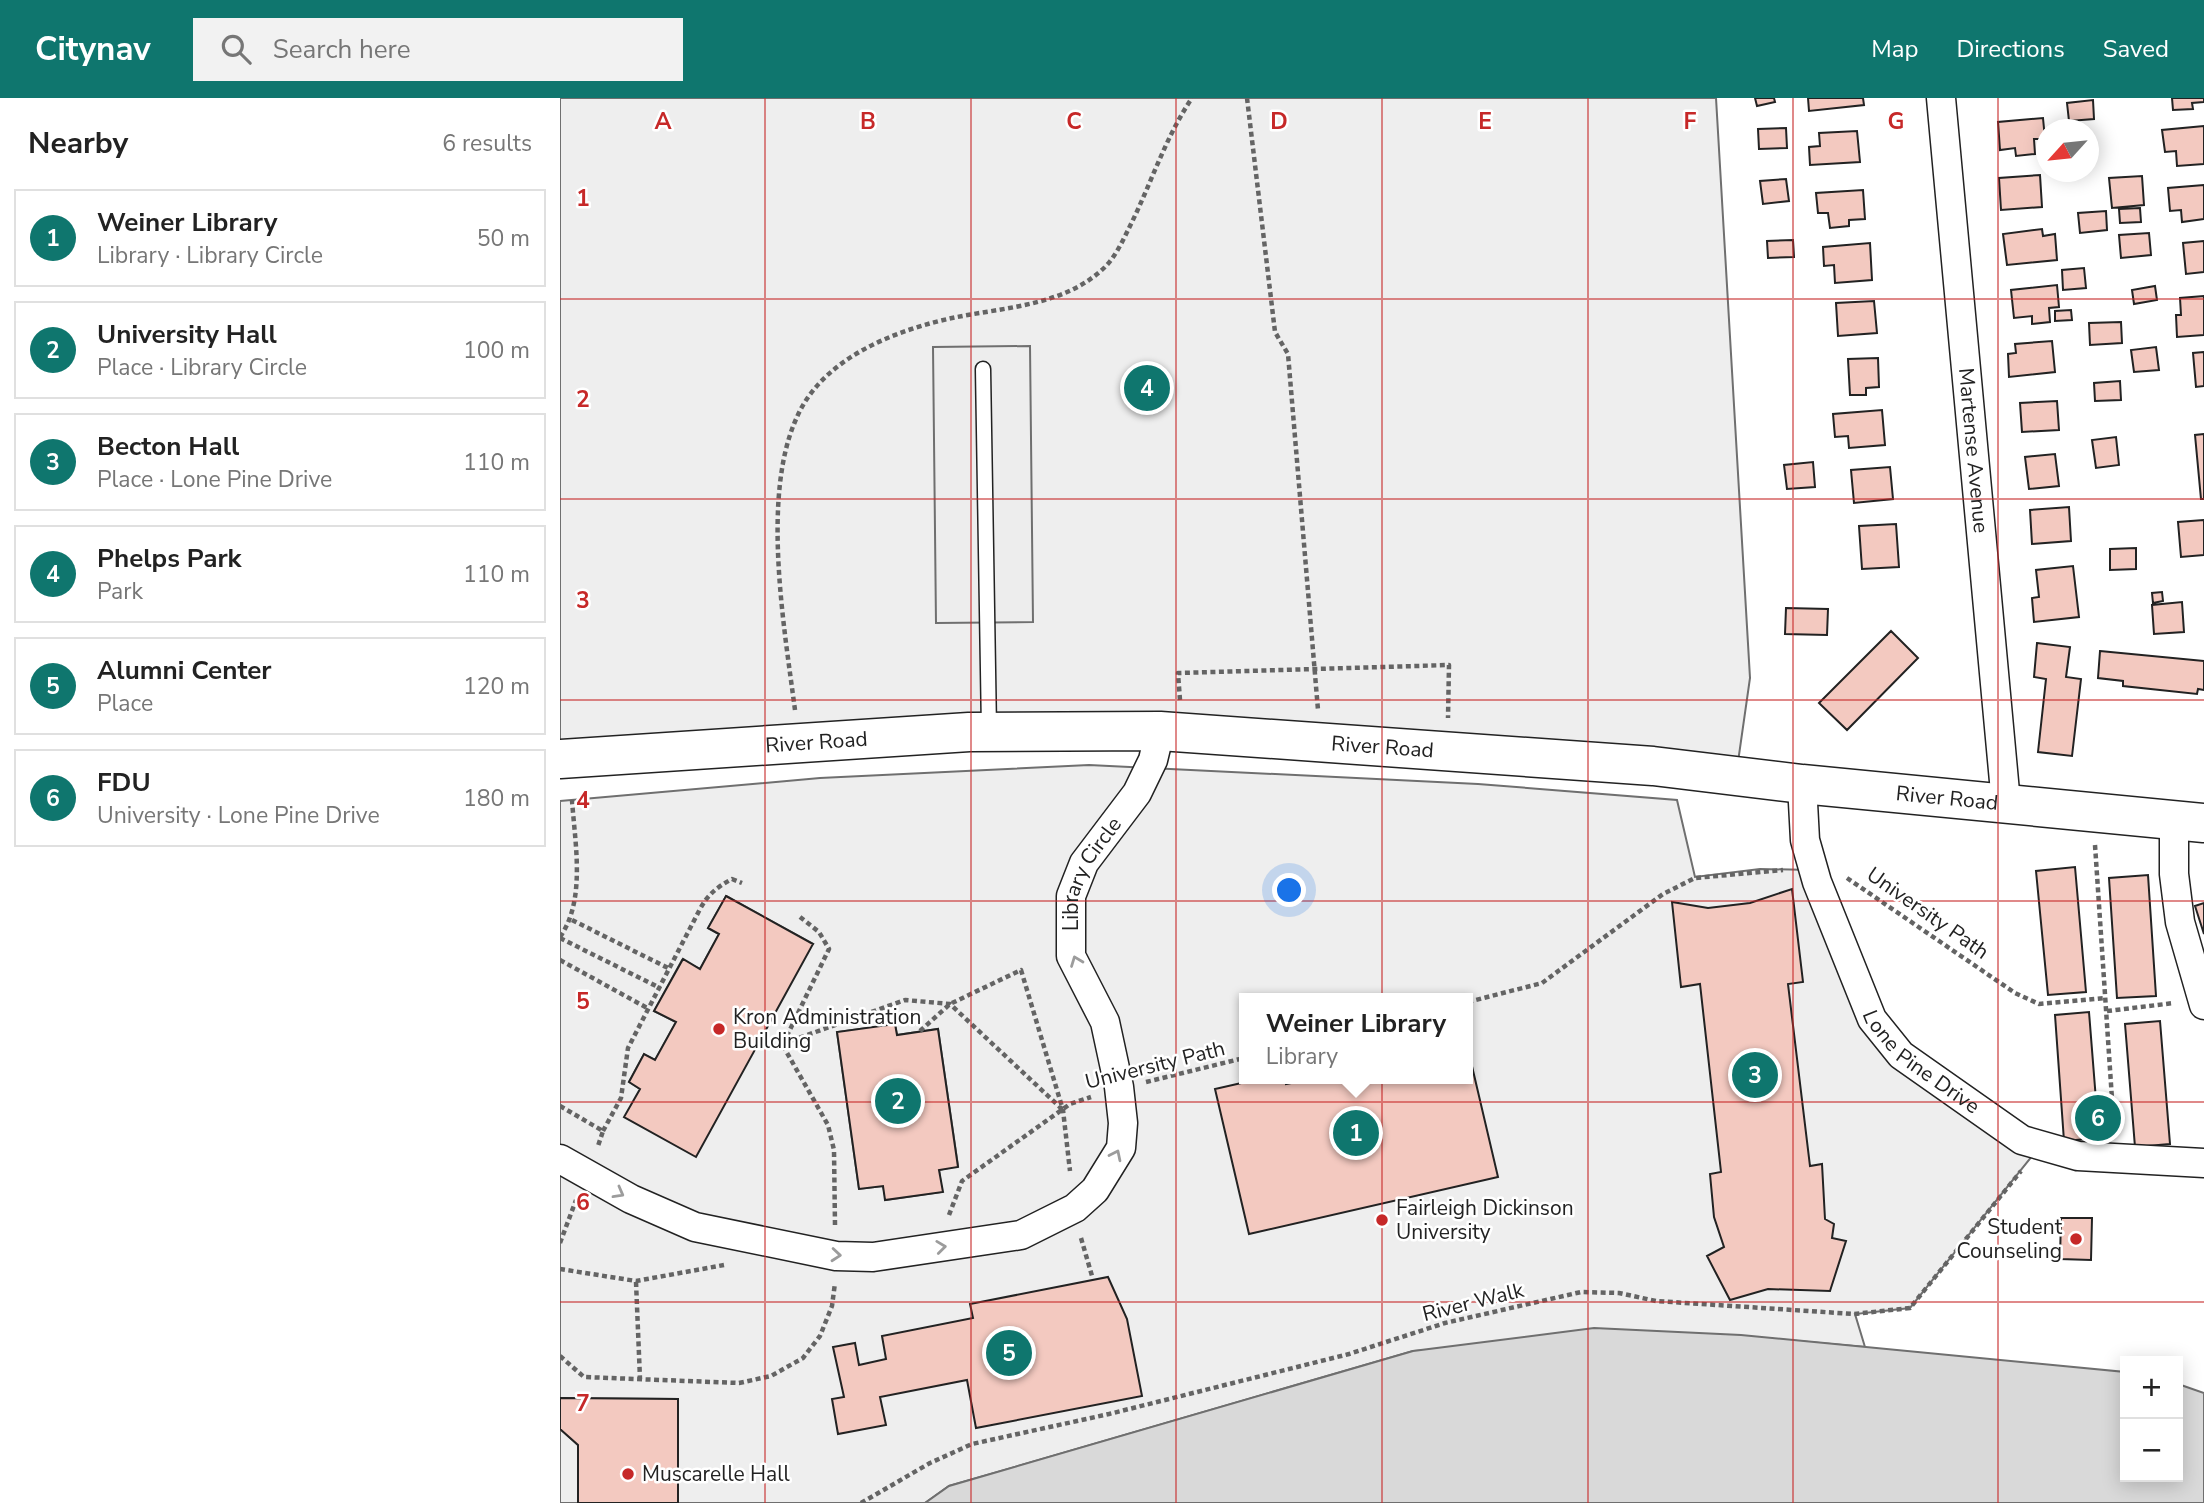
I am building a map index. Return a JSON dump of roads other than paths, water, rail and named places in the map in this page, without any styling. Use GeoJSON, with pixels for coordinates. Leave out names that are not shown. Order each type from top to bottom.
{"type":"FeatureCollection","features":[{"type":"Feature","properties":{"kind":"main road","name":"River Road"},"geometry":{"type":"LineString","coordinates":[[560,759],[989,731],[1171,732],[1653,766],[1802,784],[2189,822]]}},
{"type":"Feature","properties":{"kind":"street","name":"Martense Avenue"},"geometry":{"type":"LineString","coordinates":[[1941,98],[2006,803]]}},
{"type":"Feature","properties":{"kind":"street","name":"Library Circle"},"geometry":{"type":"LineString","coordinates":[[560,1158],[631,1199],[695,1227],[835,1242],[873,1256],[1021,1236],[1075,1209],[1095,1190],[1121,1148],[1123,1123],[1119,1087],[1105,1022],[1071,956],[1072,896],[1084,863],[1137,793],[1171,732]]}},
{"type":"Feature","properties":{"kind":"street","name":"Lone Pine Drive"},"geometry":{"type":"LineString","coordinates":[[1802,784],[1805,840],[1813,870],[1872,1019],[1901,1055],[2022,1140],[2078,1156],[2204,1164]]}},
{"type":"Feature","properties":{"kind":"street"},"geometry":{"type":"LineString","coordinates":[[2189,822],[2174,874],[2180,922],[2203,1002]]}},
{"type":"Feature","properties":{"kind":"lane"},"geometry":{"type":"LineString","coordinates":[[983,369],[989,731]]}},
{"type":"Feature","properties":{"kind":"place","name":"Phelps Park"},"geometry":{"type":"Point","coordinates":[1147,388]}},
{"type":"Feature","properties":{"kind":"place","name":"Kron Administration Building"},"geometry":{"type":"Point","coordinates":[719,1029]}},
{"type":"Feature","properties":{"kind":"place","name":"Becton Hall"},"geometry":{"type":"Point","coordinates":[1755,1075]}},
{"type":"Feature","properties":{"kind":"place","name":"University Hall"},"geometry":{"type":"Point","coordinates":[898,1101]}},
{"type":"Feature","properties":{"kind":"place","name":"FDU"},"geometry":{"type":"Point","coordinates":[2098,1118]}},
{"type":"Feature","properties":{"kind":"place","name":"Weiner Library"},"geometry":{"type":"Point","coordinates":[1356,1133]}},
{"type":"Feature","properties":{"kind":"place","name":"Fairleigh Dickinson University"},"geometry":{"type":"Point","coordinates":[1382,1220]}},
{"type":"Feature","properties":{"kind":"place","name":"Student Counseling"},"geometry":{"type":"Point","coordinates":[2076,1239]}},
{"type":"Feature","properties":{"kind":"place","name":"Alumni Center"},"geometry":{"type":"Point","coordinates":[1009,1353]}},
{"type":"Feature","properties":{"kind":"place","name":"Muscarelle Hall"},"geometry":{"type":"Point","coordinates":[628,1474]}}]}
